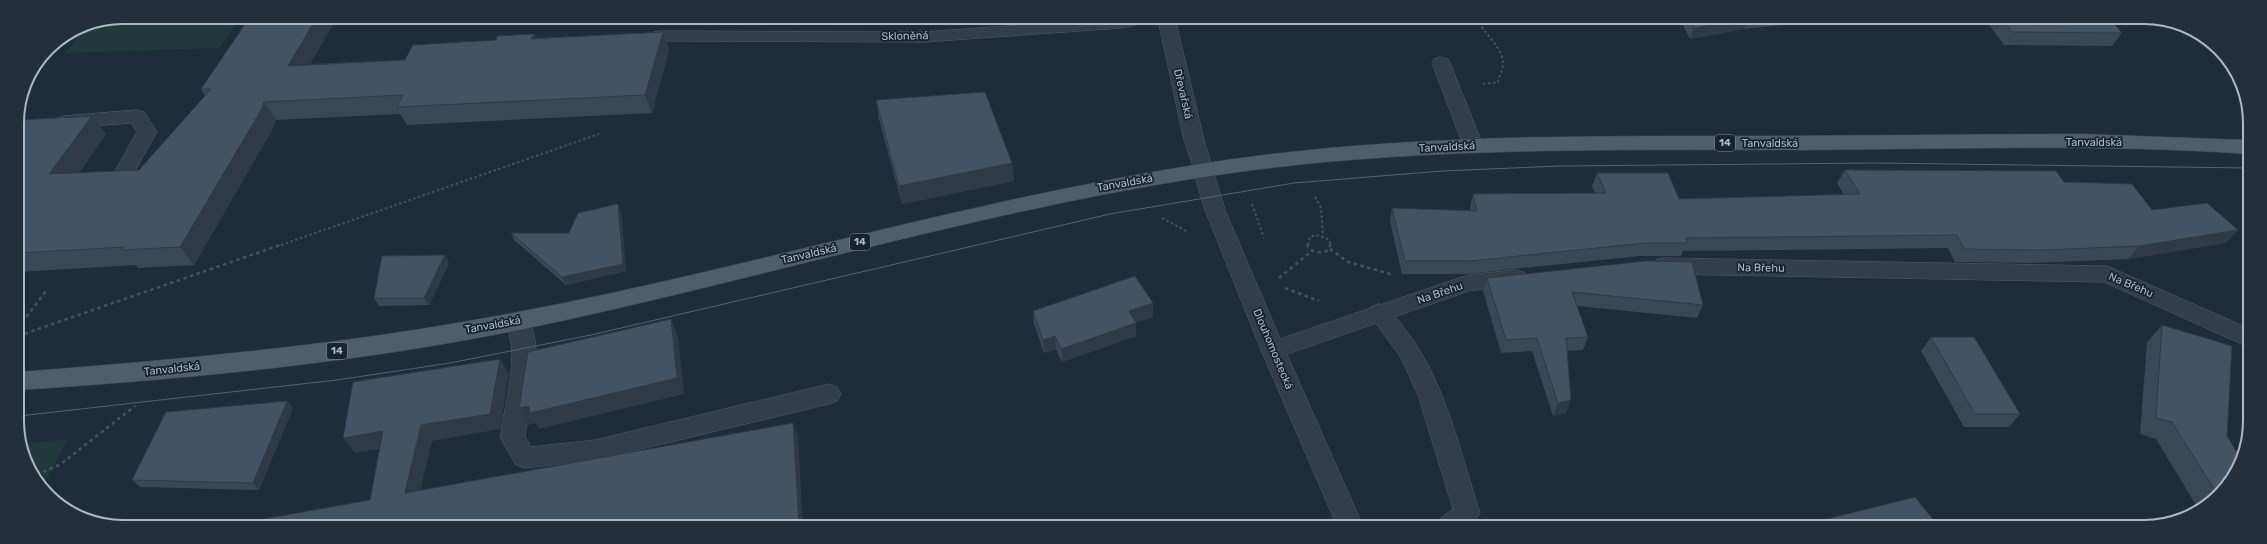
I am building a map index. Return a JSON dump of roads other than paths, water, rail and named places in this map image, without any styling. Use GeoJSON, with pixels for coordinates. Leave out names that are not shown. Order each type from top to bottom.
{"type":"FeatureCollection","features":[{"type":"Feature","properties":{"kind":"main road","name":"Tanvaldská"},"geometry":{"type":"LineString","coordinates":[[24,381],[152,372],[347,350],[519,321],[1101,187],[1203,170],[1282,160],[1473,145],[1548,143],[2124,142],[2243,147]]}},
{"type":"Feature","properties":{"kind":"street","name":"Skloněná"},"geometry":{"type":"LineString","coordinates":[[660,36],[924,37],[1108,24]]}},
{"type":"Feature","properties":{"kind":"street","name":"Dřevařská"},"geometry":{"type":"LineString","coordinates":[[1167,24],[1194,140],[1203,170]]}},
{"type":"Feature","properties":{"kind":"street"},"geometry":{"type":"LineString","coordinates":[[1440,63],[1473,145]]}},
{"type":"Feature","properties":{"kind":"street"},"geometry":{"type":"LineString","coordinates":[[44,124],[138,116],[147,132],[121,178]]}},
{"type":"Feature","properties":{"kind":"street","name":"Dlouhomostecká"},"geometry":{"type":"LineString","coordinates":[[1203,170],[1215,210],[1273,350],[1347,520]]}},
{"type":"Feature","properties":{"kind":"street","name":"Na Břehu"},"geometry":{"type":"LineString","coordinates":[[1648,266],[2107,274],[2243,336]]}},
{"type":"Feature","properties":{"kind":"street","name":"Na Břehu"},"geometry":{"type":"LineString","coordinates":[[1273,350],[1468,283],[1538,276]]}},
{"type":"Feature","properties":{"kind":"street"},"geometry":{"type":"LineString","coordinates":[[1380,313],[1410,351],[1430,395],[1467,514],[1458,520]]}},
{"type":"Feature","properties":{"kind":"street"},"geometry":{"type":"LineString","coordinates":[[519,321],[524,349],[524,365],[512,437],[525,458],[595,450],[829,394]]}},
{"type":"Feature","properties":{"kind":"tram line"},"geometry":{"type":"LineString","coordinates":[[24,415],[337,380],[450,363],[591,335],[1110,214],[1294,183],[1442,171],[1560,166],[1877,163],[2243,168]]}}]}
